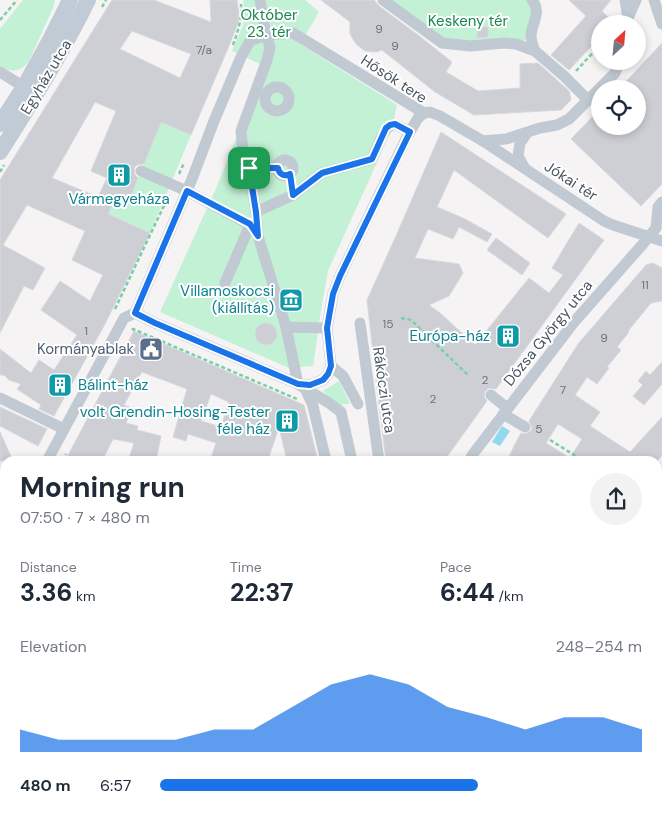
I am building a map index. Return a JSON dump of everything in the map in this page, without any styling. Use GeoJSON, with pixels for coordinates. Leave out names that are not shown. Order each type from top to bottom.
{"type":"FeatureCollection","features":[{"type":"Feature","properties":{"kind":"street","name":"Egyház utca"},"geometry":{"type":"LineString","coordinates":[[0,124],[24,86],[70,0]]}},
{"type":"Feature","properties":{"kind":"street","name":"Egyház utca"},"geometry":{"type":"LineString","coordinates":[[0,152],[38,92],[88,0]]}},
{"type":"Feature","properties":{"kind":"street"},"geometry":{"type":"LineString","coordinates":[[260,0],[270,47],[261,92],[241,131],[243,152],[249,168],[258,236],[302,386],[313,406],[325,456]]}},
{"type":"Feature","properties":{"kind":"street"},"geometry":{"type":"LineString","coordinates":[[383,0],[442,43],[471,46],[504,43],[516,44],[535,51],[588,100]]}},
{"type":"Feature","properties":{"kind":"street"},"geometry":{"type":"LineString","coordinates":[[532,0],[535,4],[536,18],[531,36],[535,51]]}},
{"type":"Feature","properties":{"kind":"street"},"geometry":{"type":"LineString","coordinates":[[625,0],[627,15]]}},
{"type":"Feature","properties":{"kind":"street"},"geometry":{"type":"LineString","coordinates":[[630,15],[636,0]]}},
{"type":"Feature","properties":{"kind":"street"},"geometry":{"type":"LineString","coordinates":[[654,0],[662,24]]}},
{"type":"Feature","properties":{"kind":"street","name":"Hősök tere"},"geometry":{"type":"LineString","coordinates":[[135,313],[187,191],[210,119],[241,57],[250,41],[266,35],[292,33],[424,113],[418,118],[410,132],[333,294],[327,328],[331,366]]}},
{"type":"Feature","properties":{"kind":"street"},"geometry":{"type":"LineString","coordinates":[[483,141],[506,139],[540,128],[557,125],[569,119],[616,70]]}},
{"type":"Feature","properties":{"kind":"street"},"geometry":{"type":"LineString","coordinates":[[0,72],[24,86]]}},
{"type":"Feature","properties":{"kind":"street","name":"Jókai tér"},"geometry":{"type":"LineString","coordinates":[[424,113],[430,112],[440,116],[483,141],[613,225],[656,231],[662,241]]}},
{"type":"Feature","properties":{"kind":"street"},"geometry":{"type":"LineString","coordinates":[[256,212],[293,195],[322,173],[372,159],[386,128],[390,125],[395,124],[410,132]]}},
{"type":"Feature","properties":{"kind":"street"},"geometry":{"type":"LineString","coordinates":[[525,169],[518,156],[520,143],[527,133]]}},
{"type":"Feature","properties":{"kind":"street"},"geometry":{"type":"LineString","coordinates":[[249,168],[278,168],[278,164],[282,160],[289,161],[293,167],[290,174],[293,195]]}},
{"type":"Feature","properties":{"kind":"street"},"geometry":{"type":"LineString","coordinates":[[141,171],[187,191],[250,224],[258,236]]}},
{"type":"Feature","properties":{"kind":"street"},"geometry":{"type":"LineString","coordinates":[[656,231],[658,207],[662,202]]}},
{"type":"Feature","properties":{"kind":"street"},"geometry":{"type":"LineString","coordinates":[[225,283],[250,224]]}},
{"type":"Feature","properties":{"kind":"street","name":"Dózsa György utca"},"geometry":{"type":"LineString","coordinates":[[472,456],[574,321],[656,231]]}},
{"type":"Feature","properties":{"kind":"street"},"geometry":{"type":"LineString","coordinates":[[50,456],[124,318],[135,313],[302,386],[329,403],[340,412],[351,456]]}},
{"type":"Feature","properties":{"kind":"street","name":"Rákóczi utca"},"geometry":{"type":"LineString","coordinates":[[360,323],[378,456]]}},
{"type":"Feature","properties":{"kind":"street"},"geometry":{"type":"LineString","coordinates":[[286,327],[327,328]]}},
{"type":"Feature","properties":{"kind":"street"},"geometry":{"type":"LineString","coordinates":[[302,386],[323,380],[331,366],[343,376],[358,404]]}},
{"type":"Feature","properties":{"kind":"street"},"geometry":{"type":"LineString","coordinates":[[491,395],[505,411],[525,427]]}},
{"type":"Feature","properties":{"kind":"street"},"geometry":{"type":"LineString","coordinates":[[0,398],[64,429]]}},
{"type":"Feature","properties":{"kind":"path"},"geometry":{"type":"LineString","coordinates":[[0,20],[17,0]]}},
{"type":"Feature","properties":{"kind":"path"},"geometry":{"type":"LineString","coordinates":[[233,45],[240,27],[241,4]]}},
{"type":"Feature","properties":{"kind":"path"},"geometry":{"type":"LineString","coordinates":[[112,316],[185,160]]}},
{"type":"Feature","properties":{"kind":"path"},"geometry":{"type":"LineString","coordinates":[[401,318],[411,320],[469,376]]}},
{"type":"Feature","properties":{"kind":"path"},"geometry":{"type":"LineString","coordinates":[[127,336],[133,329],[313,406]]}},
{"type":"Feature","properties":{"kind":"path"},"geometry":{"type":"LineString","coordinates":[[550,440],[576,456]]}},
{"type":"Feature","properties":{"kind":"green space"},"geometry":{"type":"Polygon","coordinates":[[[23,0],[55,0],[28,63],[18,70],[8,70],[0,66],[0,29],[23,0]]]}},
{"type":"Feature","properties":{"kind":"green space","name":"Október 23. tér"},"geometry":{"type":"Polygon","coordinates":[[[243,0],[305,0],[319,12],[300,44],[397,105],[392,129],[328,271],[313,366],[289,368],[160,312],[218,184],[264,66],[232,51],[243,25],[245,15],[243,0]]]}},
{"type":"Feature","properties":{"kind":"green space","name":"Keskeny tér"},"geometry":{"type":"Polygon","coordinates":[[[390,0],[529,0],[533,4],[529,35],[524,41],[472,43],[443,40],[390,0]]]}},
{"type":"Feature","properties":{"kind":"green space"},"geometry":{"type":"Polygon","coordinates":[[[149,116],[191,135],[150,233],[108,214],[116,196],[129,200],[155,137],[149,116]]]}},
{"type":"Feature","properties":{"kind":"green space"},"geometry":{"type":"Polygon","coordinates":[[[339,381],[350,404],[336,405],[323,391],[339,381]]]}},
{"type":"Feature","properties":{"kind":"water"},"geometry":{"type":"Polygon","coordinates":[[[502,426],[510,431],[500,446],[492,442],[502,426]]]}},
{"type":"Feature","properties":{"kind":"building"},"geometry":{"type":"Polygon","coordinates":[[[112,0],[154,0],[211,22],[210,0],[237,0],[238,23],[191,135],[161,122],[144,164],[137,165],[134,168],[135,175],[138,178],[129,201],[116,196],[108,214],[150,233],[104,326],[54,416],[39,409],[41,405],[17,389],[21,384],[9,380],[4,375],[0,375],[0,349],[31,373],[39,360],[54,370],[77,335],[41,310],[60,281],[90,301],[103,275],[72,260],[85,231],[27,205],[3,245],[45,268],[33,290],[24,286],[0,333],[0,180],[112,0]],[[132,31],[120,49],[180,78],[191,54],[132,31]],[[95,102],[52,178],[98,197],[107,178],[91,171],[116,111],[95,102]]]}},
{"type":"Feature","properties":{"kind":"building"},"geometry":{"type":"Polygon","coordinates":[[[321,0],[374,0],[379,6],[452,62],[446,72],[478,91],[520,88],[520,64],[538,63],[569,91],[571,100],[561,110],[474,115],[435,92],[382,50],[376,52],[365,51],[361,48],[350,34],[350,22],[321,0]]]}},
{"type":"Feature","properties":{"kind":"building"},"geometry":{"type":"Polygon","coordinates":[[[569,0],[611,0],[602,11],[606,15],[591,15],[591,47],[569,70],[551,55],[586,16],[569,0]]]}},
{"type":"Feature","properties":{"kind":"building"},"geometry":{"type":"Polygon","coordinates":[[[477,27],[488,27],[488,37],[477,38],[477,27]]]}},
{"type":"Feature","properties":{"kind":"building"},"geometry":{"type":"Polygon","coordinates":[[[662,43],[662,184],[641,206],[571,139],[591,118],[591,135],[646,135],[646,80],[627,80],[637,70],[646,70],[646,60],[662,43]]]}},
{"type":"Feature","properties":{"kind":"building"},"geometry":{"type":"Polygon","coordinates":[[[441,132],[566,214],[548,238],[454,170],[437,207],[463,218],[492,234],[487,242],[459,227],[453,239],[428,229],[415,258],[459,264],[463,273],[449,296],[429,305],[475,345],[529,278],[549,293],[563,275],[552,268],[579,223],[604,240],[496,389],[489,388],[485,391],[484,397],[487,401],[448,456],[385,456],[367,300],[441,132]]]}},
{"type":"Feature","properties":{"kind":"building"},"geometry":{"type":"Polygon","coordinates":[[[496,238],[530,263],[522,275],[487,250],[496,238]]]}},
{"type":"Feature","properties":{"kind":"building"},"geometry":{"type":"Polygon","coordinates":[[[653,263],[662,268],[662,301],[651,303],[628,331],[617,347],[621,350],[607,367],[609,368],[597,384],[587,377],[575,395],[600,412],[590,426],[630,452],[662,417],[662,456],[571,456],[582,439],[558,424],[546,443],[567,456],[509,456],[521,433],[525,434],[531,431],[532,427],[529,421],[578,344],[646,265],[653,263]]]}},
{"type":"Feature","properties":{"kind":"building"},"geometry":{"type":"Polygon","coordinates":[[[266,323],[274,326],[277,334],[274,342],[266,345],[258,342],[255,334],[258,326],[266,323]]]}},
{"type":"Feature","properties":{"kind":"building"},"geometry":{"type":"Polygon","coordinates":[[[134,331],[304,405],[317,456],[286,456],[279,427],[269,456],[212,456],[216,443],[188,434],[186,441],[173,437],[187,389],[142,372],[124,405],[132,408],[126,423],[138,426],[137,430],[161,436],[157,456],[130,456],[134,443],[113,439],[104,456],[68,456],[134,331]],[[211,394],[201,421],[221,427],[229,402],[211,394]]]}},
{"type":"Feature","properties":{"kind":"building"},"geometry":{"type":"Polygon","coordinates":[[[662,362],[662,384],[644,405],[633,396],[643,385],[638,381],[646,371],[650,375],[662,362]]]}},
{"type":"Feature","properties":{"kind":"building"},"geometry":{"type":"Polygon","coordinates":[[[0,407],[47,429],[38,446],[0,426],[0,407]]]}},
{"type":"Feature","properties":{"kind":"building"},"geometry":{"type":"Polygon","coordinates":[[[0,432],[11,456],[0,456],[0,432]]]}},
{"type":"Feature","properties":{"kind":"place","name":"Vármegyeháza"},"geometry":{"type":"Point","coordinates":[119,175]}},
{"type":"Feature","properties":{"kind":"place","name":"Villamoskocsi (kiállítás)"},"geometry":{"type":"Point","coordinates":[291,300]}},
{"type":"Feature","properties":{"kind":"place","name":"Európa-ház"},"geometry":{"type":"Point","coordinates":[508,336]}},
{"type":"Feature","properties":{"kind":"place","name":"Kormányablak"},"geometry":{"type":"Point","coordinates":[151,349]}},
{"type":"Feature","properties":{"kind":"place","name":"Bálint-ház"},"geometry":{"type":"Point","coordinates":[60,385]}},
{"type":"Feature","properties":{"kind":"place","name":"volt Grendin-Hosing-Tester féle ház"},"geometry":{"type":"Point","coordinates":[287,421]}},
{"type":"Feature","properties":{"kind":"route"},"geometry":{"type":"LineString","coordinates":[[395,124],[410,132],[333,294],[327,328],[331,366],[328,374],[323,380],[310,385],[298,384],[135,313],[187,191],[250,224],[258,236],[249,168],[278,168],[278,172],[282,175],[290,174],[293,195],[322,173],[372,159],[386,128],[390,125],[395,124]]}}]}
